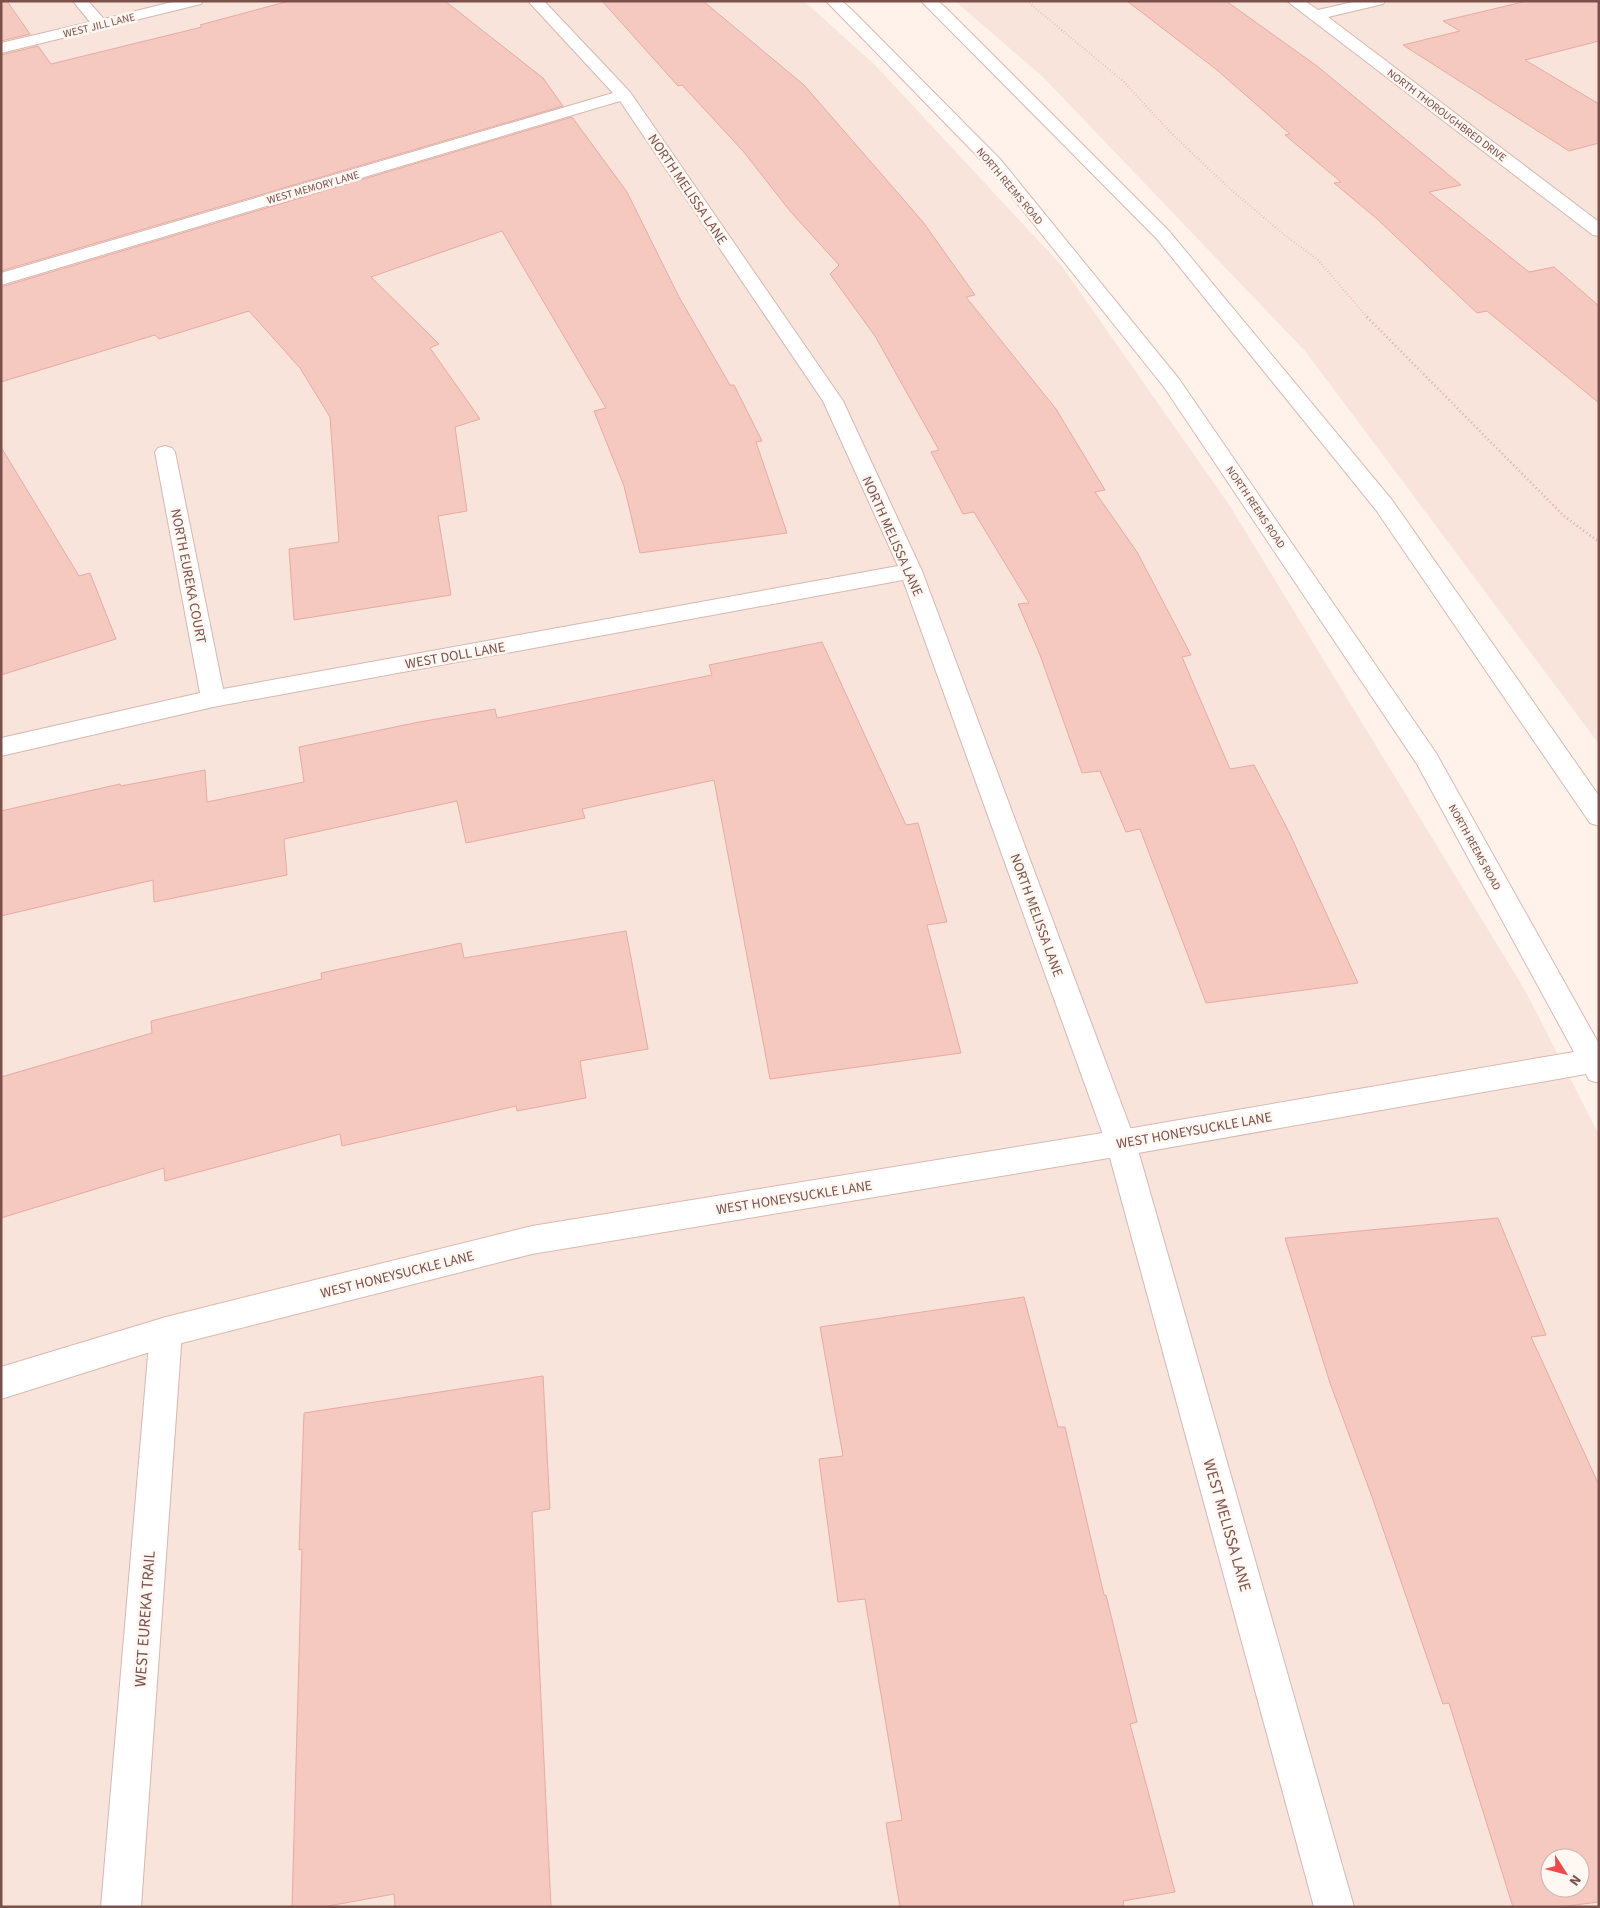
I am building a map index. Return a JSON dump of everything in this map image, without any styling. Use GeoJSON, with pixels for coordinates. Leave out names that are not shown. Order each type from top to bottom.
{"type":"FeatureCollection","features":[{"type":"Feature","properties":{"kind":"street"},"geometry":{"type":"LineString","coordinates":[[80,1],[101,25]]}},
{"type":"Feature","properties":{"kind":"street","name":"WEST JILL LANE"},"geometry":{"type":"LineString","coordinates":[[1,48],[196,1]]}},
{"type":"Feature","properties":{"kind":"street","name":"NORTH MELISSA LANE"},"geometry":{"type":"LineString","coordinates":[[535,1],[624,96],[833,401],[911,571],[1121,1143]]}},
{"type":"Feature","properties":{"kind":"street","name":"NORTH REEMS ROAD"},"geometry":{"type":"LineString","coordinates":[[833,1],[994,163],[1172,383],[1427,759],[1597,1064]]}},
{"type":"Feature","properties":{"kind":"street"},"geometry":{"type":"LineString","coordinates":[[928,1],[1163,235],[1384,505],[1599,816]]}},
{"type":"Feature","properties":{"kind":"street","name":"NORTH THOROUGHBRED DRIVE"},"geometry":{"type":"LineString","coordinates":[[1294,1],[1316,15],[1599,231]]}},
{"type":"Feature","properties":{"kind":"street"},"geometry":{"type":"LineString","coordinates":[[1316,15],[1378,1]]}},
{"type":"Feature","properties":{"kind":"street","name":"WEST MEMORY LANE"},"geometry":{"type":"LineString","coordinates":[[1,279],[624,96]]}},
{"type":"Feature","properties":{"kind":"street"},"geometry":{"type":"LineString","coordinates":[[1579,214],[1599,210]]}},
{"type":"Feature","properties":{"kind":"street","name":"NORTH EUREKA COURT"},"geometry":{"type":"LineString","coordinates":[[166,452],[213,699]]}},
{"type":"Feature","properties":{"kind":"street","name":"WEST DOLL LANE"},"geometry":{"type":"LineString","coordinates":[[1,747],[213,699],[911,571]]}},
{"type":"Feature","properties":{"kind":"street","name":"WEST HONEYSUCKLE LANE"},"geometry":{"type":"LineString","coordinates":[[1,1383],[166,1332],[532,1240],[1597,1064]]}},
{"type":"Feature","properties":{"kind":"street","name":"WEST MELISSA LANE"},"geometry":{"type":"LineString","coordinates":[[1121,1143],[1334,1907]]}},
{"type":"Feature","properties":{"kind":"street","name":"WEST EUREKA TRAIL"},"geometry":{"type":"LineString","coordinates":[[121,1907],[166,1332]]}},
{"type":"Feature","properties":{"kind":"path"},"geometry":{"type":"LineString","coordinates":[[1027,1],[1124,82],[1172,134],[1228,188],[1318,260],[1357,307],[1445,397],[1564,516],[1599,542]]}},
{"type":"Feature","properties":{"kind":"shaded area"},"geometry":{"type":"Polygon","coordinates":[[[1,1],[804,1],[876,66],[1061,265],[1230,506],[1526,992],[1599,1135],[1599,1907],[1,1907],[1,1]]]}},
{"type":"Feature","properties":{"kind":"shaded area"},"geometry":{"type":"Polygon","coordinates":[[[955,1],[1599,1],[1599,744],[1305,351],[1043,77],[955,1]]]}},
{"type":"Feature","properties":{"kind":"building"},"geometry":{"type":"Polygon","coordinates":[[[1,1],[7,1],[30,34],[1,41],[1,1]]]}},
{"type":"Feature","properties":{"kind":"building"},"geometry":{"type":"Polygon","coordinates":[[[289,1],[445,1],[543,78],[563,106],[1,271],[1,55],[38,46],[51,64],[202,27],[200,25],[289,1]]]}},
{"type":"Feature","properties":{"kind":"building"},"geometry":{"type":"Polygon","coordinates":[[[602,1],[703,1],[804,85],[923,222],[975,295],[966,297],[1056,409],[1105,490],[1095,492],[1137,552],[1191,655],[1182,657],[1230,769],[1254,765],[1289,832],[1358,983],[1206,1003],[1140,829],[1126,832],[1100,771],[1082,773],[1040,655],[1018,604],[1029,603],[974,512],[963,514],[931,452],[939,450],[875,336],[830,274],[839,265],[790,211],[743,151],[682,85],[678,86],[602,1]]]}},
{"type":"Feature","properties":{"kind":"building"},"geometry":{"type":"Polygon","coordinates":[[[1127,1],[1226,1],[1317,66],[1461,185],[1429,192],[1529,272],[1554,267],[1599,306],[1599,403],[1487,311],[1477,313],[1376,218],[1334,183],[1341,182],[1285,135],[1290,134],[1217,70],[1127,1]]]}},
{"type":"Feature","properties":{"kind":"building"},"geometry":{"type":"Polygon","coordinates":[[[1527,1],[1599,1],[1599,41],[1525,60],[1599,104],[1599,143],[1569,151],[1403,45],[1460,31],[1443,21],[1527,1]]]}},
{"type":"Feature","properties":{"kind":"building"},"geometry":{"type":"Polygon","coordinates":[[[572,117],[627,192],[679,297],[730,385],[734,385],[762,441],[756,442],[787,533],[640,553],[624,486],[594,411],[606,408],[502,231],[371,277],[439,344],[430,348],[480,419],[455,427],[467,511],[438,516],[451,595],[294,620],[289,549],[339,542],[330,417],[300,368],[249,311],[159,339],[155,335],[1,382],[1,287],[572,117]]]}},
{"type":"Feature","properties":{"kind":"building"},"geometry":{"type":"Polygon","coordinates":[[[1,447],[79,576],[90,573],[116,639],[1,675],[1,447]]]}},
{"type":"Feature","properties":{"kind":"building"},"geometry":{"type":"Polygon","coordinates":[[[822,642],[906,825],[918,823],[947,922],[927,925],[961,1053],[770,1079],[714,780],[582,809],[585,818],[466,843],[457,801],[284,839],[287,875],[154,902],[153,880],[1,916],[1,811],[120,784],[121,786],[205,770],[207,802],[304,782],[299,747],[419,722],[495,709],[497,718],[712,675],[709,665],[822,642]]]}},
{"type":"Feature","properties":{"kind":"building"},"geometry":{"type":"Polygon","coordinates":[[[626,931],[648,1049],[580,1061],[586,1098],[517,1111],[516,1106],[342,1146],[340,1134],[165,1181],[164,1168],[1,1218],[1,1077],[152,1033],[151,1021],[322,979],[321,973],[461,943],[464,958],[626,931]]]}},
{"type":"Feature","properties":{"kind":"building"},"geometry":{"type":"Polygon","coordinates":[[[1498,1218],[1546,1335],[1531,1337],[1599,1485],[1599,1902],[1559,1907],[1513,1907],[1449,1703],[1443,1704],[1371,1494],[1330,1383],[1285,1238],[1498,1218]]]}},
{"type":"Feature","properties":{"kind":"building"},"geometry":{"type":"Polygon","coordinates":[[[1024,1297],[1058,1427],[1065,1427],[1104,1595],[1106,1595],[1137,1722],[1130,1724],[1175,1892],[1123,1901],[1124,1907],[900,1907],[886,1823],[902,1820],[865,1599],[838,1602],[819,1459],[843,1456],[820,1327],[1024,1297]]]}},
{"type":"Feature","properties":{"kind":"building"},"geometry":{"type":"Polygon","coordinates":[[[543,1376],[550,1509],[532,1512],[551,1907],[395,1907],[394,1894],[323,1907],[292,1907],[302,1549],[299,1550],[304,1413],[543,1376]]]}}]}
